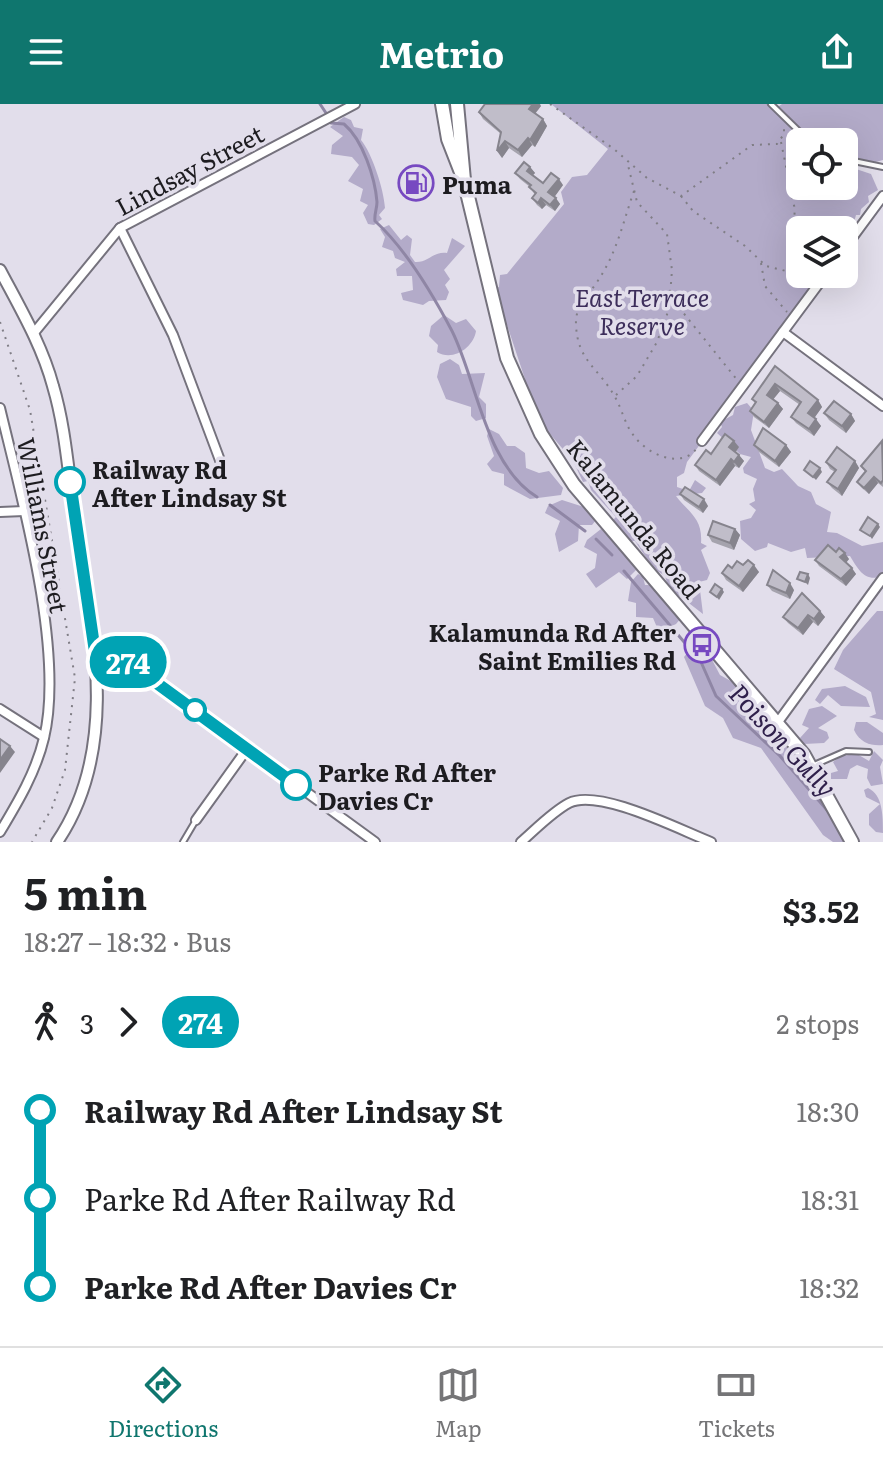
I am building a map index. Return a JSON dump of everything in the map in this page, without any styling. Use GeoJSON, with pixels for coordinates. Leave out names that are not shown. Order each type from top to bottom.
{"type":"FeatureCollection","features":[{"type":"Feature","properties":{"kind":"main road","name":"Kalamunda Road"},"geometry":{"type":"LineString","coordinates":[[442,104],[448,139],[464,180],[507,358],[546,444],[574,485],[778,722],[812,766],[852,842]]}},
{"type":"Feature","properties":{"kind":"main road","name":"Kalamunda Road"},"geometry":{"type":"LineString","coordinates":[[457,104],[464,180]]}},
{"type":"Feature","properties":{"kind":"street","name":"Lindsay Street"},"geometry":{"type":"LineString","coordinates":[[33,334],[120,228],[355,104]]}},
{"type":"Feature","properties":{"kind":"street"},"geometry":{"type":"LineString","coordinates":[[858,230],[883,196]]}},
{"type":"Feature","properties":{"kind":"street"},"geometry":{"type":"LineString","coordinates":[[120,228],[173,335],[221,463]]}},
{"type":"Feature","properties":{"kind":"street"},"geometry":{"type":"LineString","coordinates":[[0,270],[33,334],[56,396],[95,652],[96,714],[90,767],[76,806],[57,842]]}},
{"type":"Feature","properties":{"kind":"street"},"geometry":{"type":"LineString","coordinates":[[702,441],[815,288]]}},
{"type":"Feature","properties":{"kind":"street"},"geometry":{"type":"LineString","coordinates":[[783,332],[883,406]]}},
{"type":"Feature","properties":{"kind":"street","name":"Williams Street"},"geometry":{"type":"LineString","coordinates":[[0,408],[24,511],[48,662],[44,737],[34,771],[0,832]]}},
{"type":"Feature","properties":{"kind":"street"},"geometry":{"type":"LineString","coordinates":[[0,512],[24,511]]}},
{"type":"Feature","properties":{"kind":"street"},"geometry":{"type":"LineString","coordinates":[[778,722],[883,578]]}},
{"type":"Feature","properties":{"kind":"street"},"geometry":{"type":"LineString","coordinates":[[95,652],[110,652],[121,657],[375,842]]}},
{"type":"Feature","properties":{"kind":"street"},"geometry":{"type":"LineString","coordinates":[[0,709],[44,737]]}},
{"type":"Feature","properties":{"kind":"street"},"geometry":{"type":"LineString","coordinates":[[196,820],[247,749]]}},
{"type":"Feature","properties":{"kind":"street"},"geometry":{"type":"LineString","coordinates":[[521,842],[569,803],[589,799],[610,803],[711,842]]}},
{"type":"Feature","properties":{"kind":"lane"},"geometry":{"type":"LineString","coordinates":[[771,104],[795,128]]}},
{"type":"Feature","properties":{"kind":"lane"},"geometry":{"type":"LineString","coordinates":[[858,162],[883,167]]}},
{"type":"Feature","properties":{"kind":"lane"},"geometry":{"type":"LineString","coordinates":[[812,766],[846,751],[869,752]]}},
{"type":"Feature","properties":{"kind":"lane"},"geometry":{"type":"LineString","coordinates":[[183,842],[196,820]]}},
{"type":"Feature","properties":{"kind":"path"},"geometry":{"type":"LineString","coordinates":[[550,104],[614,149],[628,165],[681,196],[693,211],[745,246],[761,262],[786,270]]}},
{"type":"Feature","properties":{"kind":"path"},"geometry":{"type":"LineString","coordinates":[[786,119],[780,141],[794,216]]}},
{"type":"Feature","properties":{"kind":"path"},"geometry":{"type":"LineString","coordinates":[[681,196],[752,145],[780,141]]}},
{"type":"Feature","properties":{"kind":"path"},"geometry":{"type":"LineString","coordinates":[[615,396],[637,376],[657,342],[669,309],[672,270],[667,234],[637,202],[628,165]]}},
{"type":"Feature","properties":{"kind":"path"},"geometry":{"type":"LineString","coordinates":[[634,191],[618,243],[598,281],[580,303],[576,323],[581,354],[615,396],[634,436],[659,455],[682,458],[692,454],[702,441]]}},
{"type":"Feature","properties":{"kind":"path"},"geometry":{"type":"LineString","coordinates":[[761,262],[765,286],[794,317]]}},
{"type":"Feature","properties":{"kind":"path"},"geometry":{"type":"LineString","coordinates":[[807,288],[813,291]]}},
{"type":"Feature","properties":{"kind":"path"},"geometry":{"type":"LineString","coordinates":[[669,294],[742,387]]}},
{"type":"Feature","properties":{"kind":"path"},"geometry":{"type":"LineString","coordinates":[[0,322],[30,410],[75,678],[65,770],[52,808],[32,842]]}},
{"type":"Feature","properties":{"kind":"green space","name":"East Terrace Reserve"},"geometry":{"type":"Polygon","coordinates":[[[551,104],[771,104],[775,109],[782,104],[883,104],[883,160],[861,166],[858,165],[858,128],[786,128],[786,200],[858,200],[858,170],[871,174],[878,190],[868,196],[869,202],[861,209],[860,215],[786,216],[786,288],[816,288],[687,462],[684,473],[677,477],[677,487],[689,491],[695,480],[706,488],[702,493],[676,496],[694,516],[700,527],[701,543],[707,546],[701,550],[710,573],[707,580],[699,582],[703,614],[668,587],[665,576],[653,568],[635,541],[630,541],[611,522],[616,517],[591,490],[588,481],[583,482],[573,461],[539,421],[534,413],[536,404],[530,406],[521,384],[525,379],[507,325],[502,325],[493,289],[499,287],[500,275],[507,274],[564,204],[561,192],[572,177],[587,175],[608,149],[551,104]]]}},
{"type":"Feature","properties":{"kind":"green space"},"geometry":{"type":"Polygon","coordinates":[[[344,117],[351,120],[354,127],[363,129],[361,140],[380,182],[385,208],[379,215],[382,219],[374,225],[368,224],[363,213],[368,205],[360,201],[363,189],[348,181],[359,165],[352,157],[331,154],[332,145],[343,136],[330,127],[344,117]]]}},
{"type":"Feature","properties":{"kind":"green space"},"geometry":{"type":"Polygon","coordinates":[[[389,225],[401,240],[407,235],[412,239],[410,255],[415,262],[447,253],[452,238],[465,246],[444,270],[450,279],[445,285],[449,292],[446,300],[429,301],[423,305],[403,300],[401,293],[413,290],[412,276],[397,276],[396,269],[405,262],[395,258],[393,251],[382,247],[385,237],[380,229],[389,225]]]}},
{"type":"Feature","properties":{"kind":"green space"},"geometry":{"type":"Polygon","coordinates":[[[444,315],[456,323],[466,319],[476,331],[467,347],[456,354],[437,352],[438,345],[429,336],[431,326],[444,315]]]}},
{"type":"Feature","properties":{"kind":"green space"},"geometry":{"type":"Polygon","coordinates":[[[450,359],[459,365],[462,374],[485,373],[479,397],[486,404],[486,418],[476,421],[471,416],[471,407],[446,399],[437,377],[440,364],[450,359]]]}},
{"type":"Feature","properties":{"kind":"green space"},"geometry":{"type":"Polygon","coordinates":[[[747,403],[754,411],[751,430],[765,468],[774,472],[782,469],[798,486],[811,492],[816,504],[831,512],[827,532],[837,533],[862,546],[883,542],[883,576],[867,576],[850,556],[807,558],[805,548],[791,552],[768,543],[767,547],[755,551],[741,539],[740,521],[751,518],[756,510],[749,504],[755,501],[753,489],[757,479],[744,473],[743,468],[751,457],[740,454],[717,433],[722,427],[720,422],[733,415],[735,407],[747,403]]]}},
{"type":"Feature","properties":{"kind":"green space"},"geometry":{"type":"Polygon","coordinates":[[[489,429],[499,434],[507,446],[515,446],[525,453],[526,468],[539,473],[549,471],[563,488],[561,495],[530,499],[504,485],[504,474],[492,471],[487,464],[494,456],[487,436],[489,429]]]}},
{"type":"Feature","properties":{"kind":"green space"},"geometry":{"type":"Polygon","coordinates":[[[562,500],[587,508],[596,520],[592,525],[579,525],[578,541],[559,552],[555,534],[560,521],[545,513],[548,506],[562,500]]]}},
{"type":"Feature","properties":{"kind":"green space"},"geometry":{"type":"Polygon","coordinates":[[[601,529],[637,565],[627,579],[619,572],[596,588],[586,574],[595,568],[597,554],[584,547],[587,540],[601,529]]]}},
{"type":"Feature","properties":{"kind":"green space"},"geometry":{"type":"Polygon","coordinates":[[[638,574],[643,577],[645,585],[657,585],[664,595],[664,603],[675,605],[682,617],[676,624],[659,632],[653,618],[636,617],[636,603],[628,601],[631,582],[638,574]]]}},
{"type":"Feature","properties":{"kind":"green space"},"geometry":{"type":"Polygon","coordinates":[[[877,611],[883,611],[883,720],[869,717],[876,714],[871,692],[834,669],[843,650],[877,611]]]}},
{"type":"Feature","properties":{"kind":"green space"},"geometry":{"type":"Polygon","coordinates":[[[692,647],[710,656],[720,675],[745,689],[819,781],[848,842],[833,842],[823,835],[761,748],[733,738],[723,718],[705,706],[684,657],[692,647]]]}},
{"type":"Feature","properties":{"kind":"green space"},"geometry":{"type":"Polygon","coordinates":[[[845,686],[866,697],[870,707],[841,706],[828,695],[820,704],[815,700],[822,689],[845,686]]]}},
{"type":"Feature","properties":{"kind":"green space"},"geometry":{"type":"Polygon","coordinates":[[[822,706],[837,716],[818,728],[827,732],[829,738],[824,743],[804,744],[800,738],[809,728],[802,725],[809,709],[822,706]]]}},
{"type":"Feature","properties":{"kind":"green space"},"geometry":{"type":"Polygon","coordinates":[[[856,722],[867,722],[883,733],[883,745],[870,744],[859,738],[854,730],[856,722]]]}},
{"type":"Feature","properties":{"kind":"green space"},"geometry":{"type":"Polygon","coordinates":[[[874,751],[883,760],[880,767],[883,784],[871,786],[867,778],[868,769],[857,765],[850,769],[847,779],[831,779],[831,773],[838,771],[833,762],[841,756],[857,754],[869,761],[874,751]]]}},
{"type":"Feature","properties":{"kind":"green space"},"geometry":{"type":"Polygon","coordinates":[[[868,788],[877,796],[880,804],[866,797],[864,790],[868,788]]]}},
{"type":"Feature","properties":{"kind":"green space"},"geometry":{"type":"Polygon","coordinates":[[[880,804],[883,833],[876,832],[869,825],[869,814],[880,804]]]}},
{"type":"Feature","properties":{"kind":"building"},"geometry":{"type":"Polygon","coordinates":[[[485,104],[533,104],[529,109],[543,119],[530,140],[528,138],[518,150],[505,141],[497,151],[501,132],[479,112],[485,104]]]}},
{"type":"Feature","properties":{"kind":"building"},"geometry":{"type":"Polygon","coordinates":[[[524,162],[530,167],[527,171],[543,183],[551,173],[559,179],[548,192],[556,198],[550,205],[541,198],[538,203],[532,198],[536,193],[529,187],[531,185],[515,173],[524,162]]]}},
{"type":"Feature","properties":{"kind":"building"},"geometry":{"type":"Polygon","coordinates":[[[775,366],[818,400],[808,413],[816,419],[809,429],[791,417],[801,402],[775,384],[767,395],[778,403],[764,422],[750,411],[756,402],[752,399],[775,366]]]}},
{"type":"Feature","properties":{"kind":"building"},"geometry":{"type":"Polygon","coordinates":[[[834,401],[851,414],[842,426],[824,413],[834,401]]]}},
{"type":"Feature","properties":{"kind":"building"},"geometry":{"type":"Polygon","coordinates":[[[763,428],[786,445],[775,461],[754,445],[763,428]]]}},
{"type":"Feature","properties":{"kind":"building"},"geometry":{"type":"Polygon","coordinates":[[[725,434],[734,441],[729,447],[739,455],[734,462],[731,459],[716,480],[695,465],[706,450],[711,454],[725,434]]]}},
{"type":"Feature","properties":{"kind":"building"},"geometry":{"type":"Polygon","coordinates":[[[882,441],[883,480],[881,483],[874,477],[864,488],[857,482],[866,471],[861,466],[882,441]]]}},
{"type":"Feature","properties":{"kind":"building"},"geometry":{"type":"Polygon","coordinates":[[[837,447],[855,461],[838,489],[827,482],[836,470],[826,462],[837,447]]]}},
{"type":"Feature","properties":{"kind":"building"},"geometry":{"type":"Polygon","coordinates":[[[810,461],[820,468],[813,477],[804,470],[810,461]]]}},
{"type":"Feature","properties":{"kind":"building"},"geometry":{"type":"Polygon","coordinates":[[[685,487],[704,499],[699,507],[680,494],[685,487]]]}},
{"type":"Feature","properties":{"kind":"building"},"geometry":{"type":"Polygon","coordinates":[[[868,517],[878,524],[870,536],[860,530],[868,517]]]}},
{"type":"Feature","properties":{"kind":"building"},"geometry":{"type":"Polygon","coordinates":[[[713,521],[735,529],[730,543],[708,535],[713,521]]]}},
{"type":"Feature","properties":{"kind":"building"},"geometry":{"type":"Polygon","coordinates":[[[828,545],[836,552],[839,548],[845,553],[840,557],[852,568],[841,579],[815,560],[828,545]]]}},
{"type":"Feature","properties":{"kind":"building"},"geometry":{"type":"Polygon","coordinates":[[[748,560],[754,565],[739,586],[722,573],[728,565],[732,568],[737,561],[743,565],[748,560]]]}},
{"type":"Feature","properties":{"kind":"building"},"geometry":{"type":"Polygon","coordinates":[[[773,570],[790,583],[786,593],[767,585],[773,570]]]}},
{"type":"Feature","properties":{"kind":"building"},"geometry":{"type":"Polygon","coordinates":[[[800,572],[808,574],[805,582],[797,579],[800,572]]]}},
{"type":"Feature","properties":{"kind":"building"},"geometry":{"type":"Polygon","coordinates":[[[715,584],[722,589],[717,597],[710,592],[715,584]]]}},
{"type":"Feature","properties":{"kind":"building"},"geometry":{"type":"Polygon","coordinates":[[[802,593],[820,611],[814,619],[808,615],[798,628],[783,617],[802,593]]]}},
{"type":"Feature","properties":{"kind":"building"},"geometry":{"type":"Polygon","coordinates":[[[0,739],[10,746],[0,760],[0,739]]]}},
{"type":"Feature","properties":{"kind":"waterway","name":"Poison Gully"},"geometry":{"type":"LineString","coordinates":[[320,104],[326,113]]}},
{"type":"Feature","properties":{"kind":"waterway","name":"Poison Gully"},"geometry":{"type":"LineString","coordinates":[[331,123],[344,124],[357,140],[374,182],[377,202],[375,221],[408,258],[436,302],[461,351],[494,444],[519,483],[537,497]]}},
{"type":"Feature","properties":{"kind":"waterway","name":"Poison Gully"},"geometry":{"type":"LineString","coordinates":[[550,505],[585,531]]}},
{"type":"Feature","properties":{"kind":"waterway"},"geometry":{"type":"LineString","coordinates":[[596,539],[612,555]]}},
{"type":"Feature","properties":{"kind":"waterway","name":"Poison Gully"},"geometry":{"type":"LineString","coordinates":[[624,571],[701,662],[716,696],[780,756],[827,810]]}},
{"type":"Feature","properties":{"kind":"bus line","name":"274"},"geometry":{"type":"LineString","coordinates":[[70,482],[95,652],[110,652],[121,657],[296,785]]}},
{"type":"Feature","properties":{"kind":"place","name":"Puma"},"geometry":{"type":"Point","coordinates":[416,183]}},
{"type":"Feature","properties":{"kind":"place","name":"Railway Rd After Lindsay St"},"geometry":{"type":"Point","coordinates":[70,482]}},
{"type":"Feature","properties":{"kind":"place","name":"Kalamunda Rd After Saint Emilies Rd"},"geometry":{"type":"Point","coordinates":[702,645]}},
{"type":"Feature","properties":{"kind":"place","name":"Parke Rd After Davies Cr"},"geometry":{"type":"Point","coordinates":[296,785]}}]}
